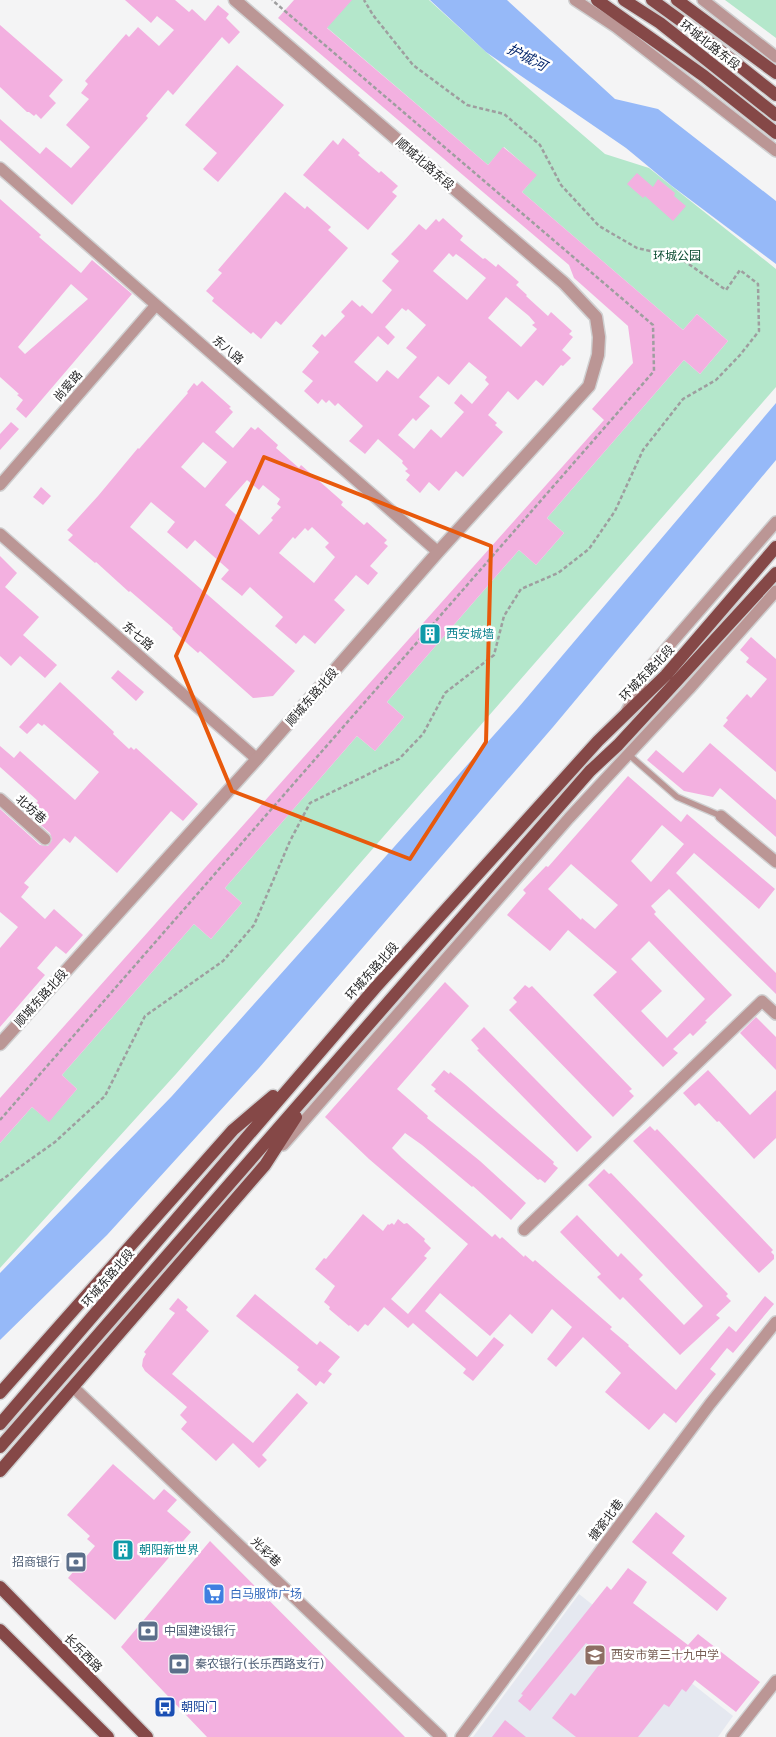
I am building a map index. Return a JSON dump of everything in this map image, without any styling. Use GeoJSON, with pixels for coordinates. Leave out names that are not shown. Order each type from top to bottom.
{"type":"FeatureCollection","features":[{"type":"Feature","properties":{"kind":"main road"},"geometry":{"type":"LineString","coordinates":[[597,0],[704,76],[776,133]]}},
{"type":"Feature","properties":{"kind":"main road","name":"环城北路东段"},"geometry":{"type":"LineString","coordinates":[[624,0],[660,24],[776,115]]}},
{"type":"Feature","properties":{"kind":"main road","name":"环城北路东段"},"geometry":{"type":"LineString","coordinates":[[652,0],[776,94]]}},
{"type":"Feature","properties":{"kind":"main road"},"geometry":{"type":"LineString","coordinates":[[676,0],[776,72]]}},
{"type":"Feature","properties":{"kind":"main road","name":"环城东路北段"},"geometry":{"type":"LineString","coordinates":[[0,1424],[375,988],[571,771],[666,675],[776,547]]}},
{"type":"Feature","properties":{"kind":"main road"},"geometry":{"type":"LineString","coordinates":[[0,1447],[590,771],[618,745],[644,716],[770,589],[776,573]]}},
{"type":"Feature","properties":{"kind":"main road"},"geometry":{"type":"LineString","coordinates":[[0,1393],[233,1130],[302,1072]]}},
{"type":"Feature","properties":{"kind":"main road"},"geometry":{"type":"LineString","coordinates":[[0,1471],[265,1165],[318,1083]]}},
{"type":"Feature","properties":{"kind":"main road","name":"长乐西路"},"geometry":{"type":"LineString","coordinates":[[0,1588],[147,1737]]}},
{"type":"Feature","properties":{"kind":"main road"},"geometry":{"type":"LineString","coordinates":[[0,1630],[108,1737]]}},
{"type":"Feature","properties":{"kind":"street","name":"顺城北路东段"},"geometry":{"type":"LineString","coordinates":[[235,0],[564,283],[596,317],[599,337]]}},
{"type":"Feature","properties":{"kind":"street"},"geometry":{"type":"LineString","coordinates":[[703,0],[776,57]]}},
{"type":"Feature","properties":{"kind":"street"},"geometry":{"type":"LineString","coordinates":[[577,1],[616,27],[776,151]]}},
{"type":"Feature","properties":{"kind":"street","name":"东八路"},"geometry":{"type":"LineString","coordinates":[[0,168],[438,552]]}},
{"type":"Feature","properties":{"kind":"street","name":"尚爱路"},"geometry":{"type":"LineString","coordinates":[[0,485],[156,305]]}},
{"type":"Feature","properties":{"kind":"street","name":"顺城东路北段"},"geometry":{"type":"LineString","coordinates":[[0,1044],[257,759],[438,552],[589,386],[598,355],[599,337]]}},
{"type":"Feature","properties":{"kind":"street"},"geometry":{"type":"LineString","coordinates":[[625,715],[648,670],[776,522]]}},
{"type":"Feature","properties":{"kind":"street","name":"东七路"},"geometry":{"type":"LineString","coordinates":[[0,534],[257,759]]}},
{"type":"Feature","properties":{"kind":"street"},"geometry":{"type":"LineString","coordinates":[[265,1165],[569,818],[689,689],[770,589]]}},
{"type":"Feature","properties":{"kind":"street"},"geometry":{"type":"LineString","coordinates":[[644,716],[689,689]]}},
{"type":"Feature","properties":{"kind":"street","name":"北坊巷"},"geometry":{"type":"LineString","coordinates":[[0,800],[45,839]]}},
{"type":"Feature","properties":{"kind":"street"},"geometry":{"type":"LineString","coordinates":[[721,816],[776,862]]}},
{"type":"Feature","properties":{"kind":"street"},"geometry":{"type":"LineString","coordinates":[[524,1230],[762,1001],[776,1014]]}},
{"type":"Feature","properties":{"kind":"street","name":"搪瓷北巷"},"geometry":{"type":"LineString","coordinates":[[461,1737],[710,1404],[776,1322]]}},
{"type":"Feature","properties":{"kind":"street","name":"光彩巷"},"geometry":{"type":"LineString","coordinates":[[73,1387],[440,1737]]}},
{"type":"Feature","properties":{"kind":"street"},"geometry":{"type":"LineString","coordinates":[[732,1737],[776,1681]]}},
{"type":"Feature","properties":{"kind":"lane"},"geometry":{"type":"LineString","coordinates":[[628,754],[677,797],[721,816]]}},
{"type":"Feature","properties":{"kind":"path"},"geometry":{"type":"LineString","coordinates":[[0,1120],[654,371],[653,325],[272,0]]}},
{"type":"Feature","properties":{"kind":"path"},"geometry":{"type":"LineString","coordinates":[[0,1182],[55,1142],[104,1096],[145,1016],[223,961],[254,925],[290,841],[310,803],[399,758],[423,734],[445,693],[494,655],[504,616],[521,589],[558,573],[589,549],[615,511],[644,450],[683,399],[716,380],[759,332],[758,284],[740,270],[726,290],[680,258],[638,248],[598,226],[561,185],[540,145],[504,114],[467,105],[413,65],[373,15],[364,0]]}},
{"type":"Feature","properties":{"kind":"highlighted area"},"geometry":{"type":"Polygon","coordinates":[[[264,457],[491,546],[486,742],[410,859],[232,791],[176,656],[264,457]]]}},
{"type":"Feature","properties":{"kind":"shaded area","name":"西安市第三十九中学"},"geometry":{"type":"Polygon","coordinates":[[[579,1594],[733,1716],[718,1737],[473,1737],[579,1594]]]}},
{"type":"Feature","properties":{"kind":"green space","name":"环城公园"},"geometry":{"type":"Polygon","coordinates":[[[312,0],[429,0],[486,52],[605,154],[649,168],[776,269],[776,387],[176,1074],[0,1268],[0,1143],[32,1107],[49,1121],[77,1089],[62,1075],[194,924],[211,939],[242,903],[225,888],[357,736],[375,751],[404,717],[387,702],[519,550],[536,565],[564,533],[547,518],[684,360],[700,374],[728,341],[697,314],[683,330],[522,192],[536,175],[504,147],[488,165],[304,8],[312,0]]]}},
{"type":"Feature","properties":{"kind":"green space"},"geometry":{"type":"Polygon","coordinates":[[[725,0],[776,0],[776,38],[725,0]]]}},
{"type":"Feature","properties":{"kind":"water","name":"护城河"},"geometry":{"type":"Polygon","coordinates":[[[430,0],[507,0],[615,99],[658,109],[776,201],[776,264],[672,186],[626,148],[486,52],[430,0]]]}},
{"type":"Feature","properties":{"kind":"water"},"geometry":{"type":"Polygon","coordinates":[[[776,403],[776,460],[553,727],[259,1068],[107,1235],[0,1340],[0,1273],[172,1096],[518,708],[776,403]]]}},
{"type":"Feature","properties":{"kind":"building"},"geometry":{"type":"Polygon","coordinates":[[[125,0],[175,0],[189,12],[192,9],[205,21],[218,5],[229,14],[226,18],[240,32],[229,44],[222,37],[173,95],[168,90],[146,116],[148,118],[72,205],[0,140],[0,119],[40,154],[46,147],[71,168],[90,147],[66,125],[89,99],[81,93],[88,84],[85,81],[126,34],[129,37],[138,27],[159,46],[174,30],[157,16],[151,23],[125,0]]]}},
{"type":"Feature","properties":{"kind":"building","name":"西安城墙"},"geometry":{"type":"Polygon","coordinates":[[[294,0],[352,0],[327,28],[488,165],[503,147],[537,175],[522,192],[683,330],[697,314],[728,341],[700,374],[684,360],[547,518],[564,533],[536,565],[519,550],[387,702],[404,717],[375,751],[357,736],[225,888],[242,903],[211,939],[194,924],[62,1075],[77,1089],[49,1122],[32,1107],[0,1143],[0,1098],[604,420],[592,409],[633,363],[628,326],[574,278],[569,265],[278,18],[294,0]]]}},
{"type":"Feature","properties":{"kind":"building"},"geometry":{"type":"Polygon","coordinates":[[[0,25],[63,80],[49,96],[56,103],[41,119],[36,114],[34,116],[27,112],[0,87],[0,25]]]}},
{"type":"Feature","properties":{"kind":"building"},"geometry":{"type":"Polygon","coordinates":[[[237,65],[284,105],[218,182],[203,169],[217,153],[185,125],[237,65]]]}},
{"type":"Feature","properties":{"kind":"building"},"geometry":{"type":"Polygon","coordinates":[[[343,138],[360,153],[358,155],[398,186],[392,192],[397,196],[368,230],[303,175],[333,140],[338,145],[343,138]]]}},
{"type":"Feature","properties":{"kind":"building"},"geometry":{"type":"Polygon","coordinates":[[[637,173],[653,187],[658,179],[675,193],[674,196],[686,206],[673,221],[645,196],[643,198],[627,184],[637,173]]]}},
{"type":"Feature","properties":{"kind":"building"},"geometry":{"type":"Polygon","coordinates":[[[285,192],[305,209],[307,206],[331,227],[328,230],[348,248],[281,325],[276,321],[261,339],[253,332],[251,334],[212,301],[214,298],[206,291],[222,273],[218,270],[285,192]]]}},
{"type":"Feature","properties":{"kind":"building"},"geometry":{"type":"Polygon","coordinates":[[[0,199],[41,235],[39,237],[81,273],[92,260],[132,294],[26,418],[16,409],[23,400],[0,377],[0,199]],[[71,284],[18,347],[25,354],[88,299],[71,284]]]}},
{"type":"Feature","properties":{"kind":"building"},"geometry":{"type":"Polygon","coordinates":[[[443,218],[463,236],[460,240],[483,259],[485,258],[496,267],[498,264],[519,282],[516,285],[526,296],[548,316],[551,312],[572,331],[569,334],[573,337],[562,350],[571,358],[563,366],[561,365],[543,386],[536,380],[518,400],[508,391],[488,415],[503,432],[463,477],[456,471],[439,491],[429,482],[420,493],[406,480],[410,475],[405,471],[408,469],[402,463],[403,461],[378,439],[365,454],[349,441],[363,426],[338,403],[335,406],[329,400],[326,403],[322,399],[318,404],[304,391],[313,381],[302,372],[319,352],[312,346],[322,334],[325,337],[345,316],[341,312],[352,300],[360,307],[362,305],[372,314],[392,290],[382,281],[399,261],[391,254],[419,224],[426,230],[436,219],[439,222],[443,218]],[[449,253],[433,271],[467,300],[486,278],[456,254],[453,257],[449,253]],[[506,297],[488,318],[521,347],[537,329],[532,325],[535,323],[529,316],[506,297]],[[402,308],[385,327],[395,337],[388,345],[378,336],[354,362],[377,382],[387,370],[398,379],[417,357],[406,348],[426,325],[408,309],[406,311],[402,308]],[[469,362],[449,385],[438,376],[419,397],[430,406],[416,421],[413,418],[398,435],[414,449],[431,429],[441,438],[464,412],[454,403],[461,394],[472,404],[489,384],[485,380],[487,377],[469,362]]]}},
{"type":"Feature","properties":{"kind":"building"},"geometry":{"type":"Polygon","coordinates":[[[202,381],[231,407],[229,408],[233,412],[215,432],[233,448],[251,427],[255,430],[258,427],[278,445],[276,448],[299,468],[301,465],[343,502],[341,505],[364,525],[367,522],[387,540],[384,543],[388,546],[370,566],[378,573],[368,585],[356,575],[334,600],[345,610],[315,644],[304,635],[296,644],[275,626],[283,617],[250,587],[242,596],[221,579],[229,570],[195,540],[187,549],[167,532],[175,522],[151,502],[130,527],[295,671],[273,696],[253,698],[200,651],[198,653],[173,628],[68,540],[73,535],[67,530],[188,393],[194,383],[197,386],[202,381]],[[203,442],[181,467],[205,488],[227,462],[203,442]],[[247,480],[225,505],[259,535],[273,520],[271,518],[281,507],[277,504],[280,499],[263,485],[259,490],[247,480]],[[312,527],[308,531],[305,528],[295,539],[293,537],[279,553],[314,583],[335,557],[325,547],[329,543],[312,527]]]}},
{"type":"Feature","properties":{"kind":"building"},"geometry":{"type":"Polygon","coordinates":[[[11,422],[19,429],[0,450],[0,434],[11,422]]]}},
{"type":"Feature","properties":{"kind":"building"},"geometry":{"type":"Polygon","coordinates":[[[41,487],[51,496],[43,505],[33,497],[41,487]]]}},
{"type":"Feature","properties":{"kind":"building"},"geometry":{"type":"Polygon","coordinates":[[[0,556],[17,573],[5,587],[39,617],[23,635],[57,665],[45,678],[20,656],[11,666],[0,656],[0,556]]]}},
{"type":"Feature","properties":{"kind":"building"},"geometry":{"type":"Polygon","coordinates":[[[751,637],[776,659],[776,772],[723,726],[728,720],[726,718],[747,694],[751,698],[767,679],[746,662],[749,658],[740,650],[751,637]]]}},
{"type":"Feature","properties":{"kind":"building"},"geometry":{"type":"Polygon","coordinates":[[[118,670],[144,692],[136,701],[111,678],[118,670]]]}},
{"type":"Feature","properties":{"kind":"building"},"geometry":{"type":"Polygon","coordinates":[[[60,682],[114,732],[113,734],[129,749],[131,747],[134,750],[136,748],[198,804],[183,821],[171,811],[117,873],[75,836],[70,843],[64,838],[24,883],[29,887],[21,897],[45,919],[54,909],[83,935],[66,954],[56,946],[37,968],[45,975],[0,1027],[0,948],[18,927],[0,912],[0,809],[40,845],[48,846],[52,840],[50,833],[27,813],[38,801],[0,767],[0,746],[14,758],[20,751],[75,800],[99,772],[44,724],[42,726],[38,723],[27,734],[19,727],[60,682]]]}},
{"type":"Feature","properties":{"kind":"building"},"geometry":{"type":"Polygon","coordinates":[[[710,743],[776,800],[776,837],[720,788],[713,797],[684,791],[647,760],[656,750],[683,773],[710,743]]]}},
{"type":"Feature","properties":{"kind":"building"},"geometry":{"type":"Polygon","coordinates":[[[628,776],[681,822],[687,814],[775,889],[759,909],[694,853],[676,873],[776,973],[776,994],[669,889],[651,906],[656,912],[654,914],[732,995],[705,1021],[707,1022],[693,1036],[690,1033],[673,1049],[678,1053],[663,1067],[593,995],[617,972],[568,930],[550,951],[507,915],[526,893],[523,890],[546,866],[548,867],[628,776]],[[662,825],[631,861],[651,882],[684,844],[662,825]],[[571,864],[548,889],[581,920],[582,918],[595,929],[618,905],[571,864]],[[649,941],[631,959],[662,991],[641,1011],[667,1038],[705,999],[649,941]]]}},
{"type":"Feature","properties":{"kind":"building"},"geometry":{"type":"Polygon","coordinates":[[[445,982],[469,1006],[397,1089],[428,1116],[427,1118],[480,1161],[526,1203],[511,1220],[473,1186],[405,1133],[392,1148],[402,1158],[492,1237],[495,1234],[500,1239],[502,1237],[524,1257],[525,1255],[533,1262],[535,1260],[612,1327],[610,1329],[676,1390],[729,1326],[736,1332],[765,1296],[774,1304],[733,1353],[727,1348],[710,1369],[716,1374],[676,1423],[664,1413],[649,1430],[605,1392],[621,1373],[583,1337],[556,1367],[547,1359],[572,1327],[552,1309],[532,1334],[510,1314],[490,1336],[440,1293],[425,1311],[477,1357],[494,1337],[504,1345],[473,1381],[463,1373],[466,1369],[413,1323],[408,1328],[384,1307],[368,1326],[365,1324],[358,1332],[329,1309],[330,1307],[324,1302],[335,1286],[315,1269],[324,1258],[326,1259],[363,1214],[383,1231],[388,1224],[392,1223],[394,1225],[398,1219],[404,1224],[407,1223],[425,1239],[424,1241],[431,1248],[424,1256],[427,1258],[391,1299],[408,1314],[468,1244],[369,1159],[325,1117],[445,982]]]}},
{"type":"Feature","properties":{"kind":"building"},"geometry":{"type":"Polygon","coordinates":[[[525,985],[529,988],[532,986],[632,1089],[629,1091],[634,1096],[613,1117],[509,1010],[517,1002],[513,998],[525,985]]]}},
{"type":"Feature","properties":{"kind":"building"},"geometry":{"type":"Polygon","coordinates":[[[756,1017],[776,1037],[776,1070],[740,1033],[756,1017]]]}},
{"type":"Feature","properties":{"kind":"building"},"geometry":{"type":"Polygon","coordinates":[[[484,1027],[592,1137],[577,1152],[477,1050],[479,1049],[471,1040],[484,1027]]]}},
{"type":"Feature","properties":{"kind":"building"},"geometry":{"type":"Polygon","coordinates":[[[444,1070],[449,1074],[450,1072],[466,1085],[554,1162],[553,1164],[558,1168],[545,1183],[540,1179],[538,1180],[434,1091],[436,1089],[431,1085],[444,1070]]]}},
{"type":"Feature","properties":{"kind":"building"},"geometry":{"type":"Polygon","coordinates":[[[708,1070],[750,1115],[776,1090],[776,1138],[754,1159],[719,1121],[717,1122],[699,1103],[695,1106],[683,1093],[708,1070]]]}},
{"type":"Feature","properties":{"kind":"building"},"geometry":{"type":"Polygon","coordinates":[[[650,1126],[655,1131],[657,1129],[773,1250],[771,1252],[774,1255],[774,1259],[759,1273],[633,1141],[650,1126]]]}},
{"type":"Feature","properties":{"kind":"building"},"geometry":{"type":"Polygon","coordinates":[[[604,1169],[609,1174],[611,1173],[728,1294],[726,1296],[731,1301],[716,1315],[720,1318],[680,1355],[623,1297],[620,1300],[597,1277],[601,1274],[560,1232],[577,1215],[618,1257],[621,1253],[643,1275],[639,1279],[684,1325],[703,1306],[588,1185],[604,1169]]]}},
{"type":"Feature","properties":{"kind":"building"},"geometry":{"type":"Polygon","coordinates":[[[255,1294],[317,1345],[320,1341],[340,1357],[328,1371],[332,1374],[324,1384],[320,1381],[316,1386],[297,1370],[299,1367],[236,1316],[255,1294]]]}},
{"type":"Feature","properties":{"kind":"building"},"geometry":{"type":"Polygon","coordinates":[[[178,1298],[188,1307],[186,1310],[209,1331],[172,1374],[253,1443],[297,1393],[308,1403],[262,1455],[267,1460],[259,1468],[233,1443],[216,1461],[181,1429],[187,1422],[180,1415],[187,1407],[145,1371],[142,1366],[146,1354],[144,1352],[175,1313],[169,1309],[178,1298]]]}},
{"type":"Feature","properties":{"kind":"building","name":"朝阳新世界"},"geometry":{"type":"Polygon","coordinates":[[[113,1464],[154,1500],[164,1489],[177,1500],[167,1511],[191,1532],[115,1620],[68,1578],[95,1546],[87,1539],[90,1536],[67,1515],[113,1464]]]}},
{"type":"Feature","properties":{"kind":"building"},"geometry":{"type":"Polygon","coordinates":[[[656,1512],[685,1536],[672,1553],[727,1598],[717,1611],[632,1542],[656,1512]]]}},
{"type":"Feature","properties":{"kind":"building","name":"白马服饰广场"},"geometry":{"type":"Polygon","coordinates":[[[210,1541],[405,1737],[207,1737],[121,1647],[210,1541]]]}},
{"type":"Feature","properties":{"kind":"building"},"geometry":{"type":"Polygon","coordinates":[[[628,1568],[647,1582],[633,1603],[688,1645],[698,1634],[760,1682],[736,1712],[695,1680],[686,1692],[682,1689],[669,1707],[664,1704],[638,1737],[576,1737],[552,1718],[571,1693],[575,1696],[605,1657],[586,1643],[530,1711],[518,1701],[523,1695],[521,1694],[607,1586],[611,1590],[628,1568]]]}},
{"type":"Feature","properties":{"kind":"building"},"geometry":{"type":"Polygon","coordinates":[[[505,1720],[526,1737],[492,1737],[505,1720]]]}},
{"type":"Feature","properties":{"kind":"place","name":"西安城墙"},"geometry":{"type":"Point","coordinates":[430,634]}},
{"type":"Feature","properties":{"kind":"place","name":"朝阳新世界"},"geometry":{"type":"Point","coordinates":[123,1550]}},
{"type":"Feature","properties":{"kind":"place","name":"招商银行"},"geometry":{"type":"Point","coordinates":[76,1562]}},
{"type":"Feature","properties":{"kind":"place","name":"白马服饰广场"},"geometry":{"type":"Point","coordinates":[214,1594]}},
{"type":"Feature","properties":{"kind":"place","name":"中国建设银行"},"geometry":{"type":"Point","coordinates":[148,1631]}},
{"type":"Feature","properties":{"kind":"place","name":"西安市第三十九中学"},"geometry":{"type":"Point","coordinates":[595,1655]}},
{"type":"Feature","properties":{"kind":"place","name":"秦农银行(长乐西路支行)"},"geometry":{"type":"Point","coordinates":[179,1664]}},
{"type":"Feature","properties":{"kind":"place","name":"朝阳门"},"geometry":{"type":"Point","coordinates":[165,1707]}}]}
